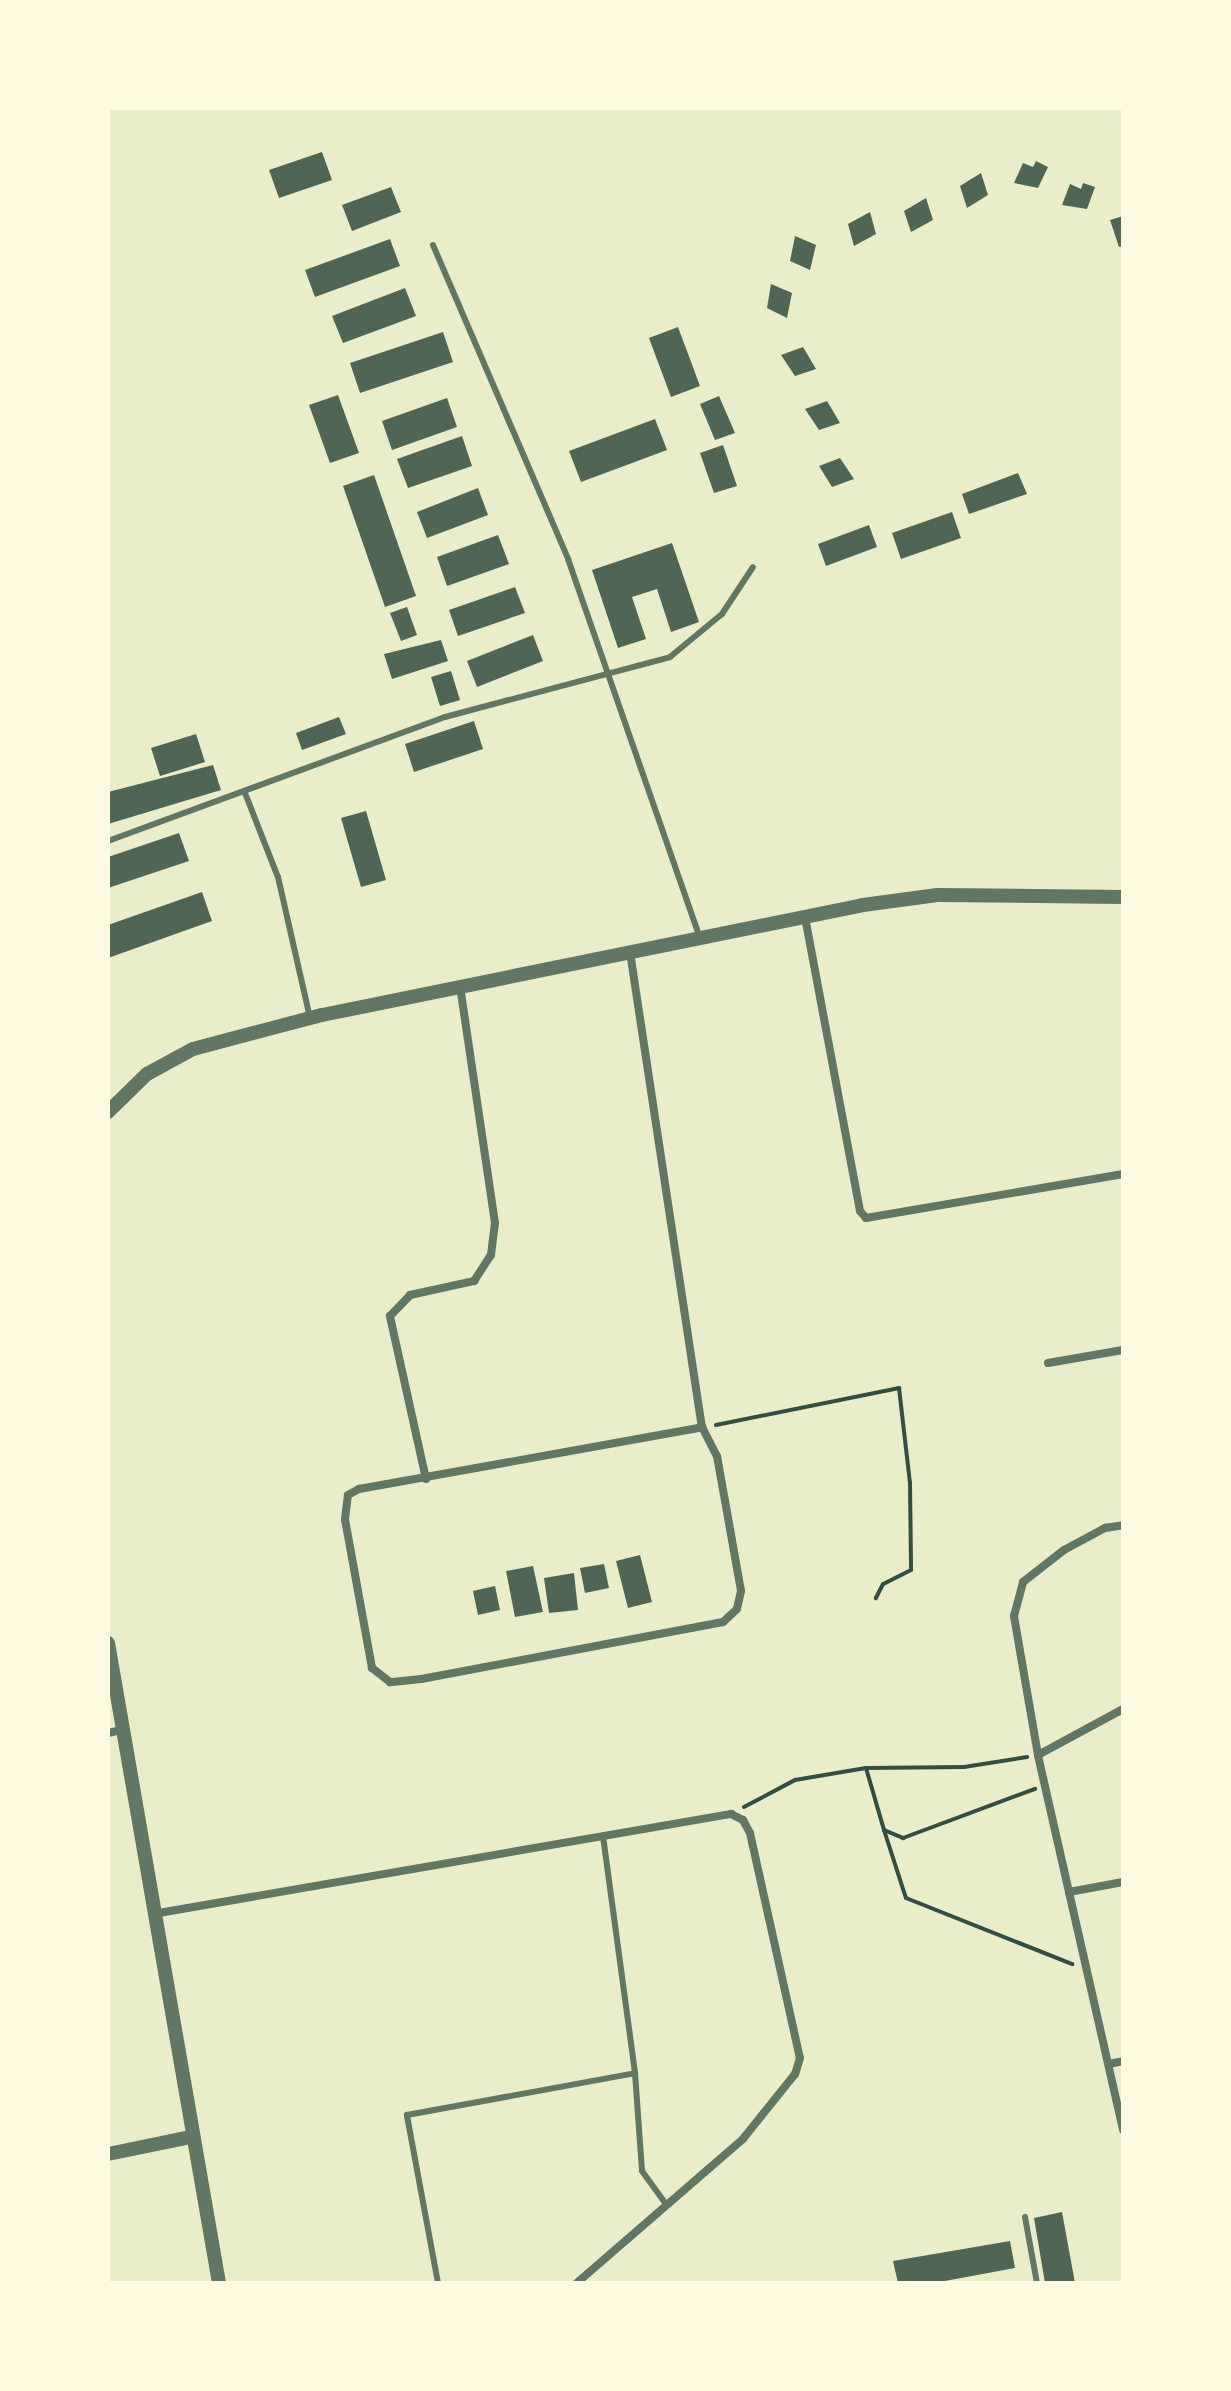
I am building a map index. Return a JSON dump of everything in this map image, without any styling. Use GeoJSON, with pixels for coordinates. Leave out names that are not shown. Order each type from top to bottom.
{"type":"FeatureCollection","features":[{"type":"Feature","properties":{"kind":"street"},"geometry":{"type":"LineString","coordinates":[[108,1112],[147,1074],[193,1049],[310,1018],[460,986],[805,917],[937,895],[1123,897]]}},
{"type":"Feature","properties":{"kind":"street"},"geometry":{"type":"LineString","coordinates":[[805,917],[860,1211],[866,1218],[1123,1174]]}},
{"type":"Feature","properties":{"kind":"street"},"geometry":{"type":"LineString","coordinates":[[630,952],[702,1427],[717,1456],[741,1591],[737,1609],[723,1622],[390,1682],[372,1668],[345,1519],[348,1495],[702,1427]]}},
{"type":"Feature","properties":{"kind":"street"},"geometry":{"type":"LineString","coordinates":[[426,1479],[390,1316],[410,1295],[474,1281],[491,1255],[495,1223],[460,986]]}},
{"type":"Feature","properties":{"kind":"street"},"geometry":{"type":"LineString","coordinates":[[1048,1363],[1123,1350]]}},
{"type":"Feature","properties":{"kind":"street"},"geometry":{"type":"LineString","coordinates":[[1123,1525],[1105,1528],[1064,1550],[1023,1582],[1014,1616],[1044,1786],[1090,1970],[1123,2130]]}},
{"type":"Feature","properties":{"kind":"street"},"geometry":{"type":"LineString","coordinates":[[108,1643],[115,1732],[152,1915],[219,2283]]}},
{"type":"Feature","properties":{"kind":"street"},"geometry":{"type":"LineString","coordinates":[[1038,1755],[1123,1709]]}},
{"type":"Feature","properties":{"kind":"street"},"geometry":{"type":"LineString","coordinates":[[152,1915],[731,1814],[743,1820],[750,1833],[800,2058],[795,2074],[743,2139],[577,2283]]}},
{"type":"Feature","properties":{"kind":"street"},"geometry":{"type":"LineString","coordinates":[[1069,1892],[1123,1882]]}},
{"type":"Feature","properties":{"kind":"street"},"geometry":{"type":"LineString","coordinates":[[1109,2064],[1123,2061]]}},
{"type":"Feature","properties":{"kind":"street"},"geometry":{"type":"LineString","coordinates":[[108,2154],[191,2137]]}},
{"type":"Feature","properties":{"kind":"lane"},"geometry":{"type":"LineString","coordinates":[[433,245],[568,559],[700,938]]}},
{"type":"Feature","properties":{"kind":"lane"},"geometry":{"type":"LineString","coordinates":[[108,841],[445,717],[607,670],[670,657],[722,614],[753,567]]}},
{"type":"Feature","properties":{"kind":"lane"},"geometry":{"type":"LineString","coordinates":[[245,793],[278,877],[310,1018]]}},
{"type":"Feature","properties":{"kind":"lane"},"geometry":{"type":"LineString","coordinates":[[603,1836],[635,2073],[642,2171],[666,2204]]}},
{"type":"Feature","properties":{"kind":"lane"},"geometry":{"type":"LineString","coordinates":[[438,2283],[407,2115],[635,2073]]}},
{"type":"Feature","properties":{"kind":"lane"},"geometry":{"type":"LineString","coordinates":[[1025,2217],[1037,2283]]}},
{"type":"Feature","properties":{"kind":"path"},"geometry":{"type":"LineString","coordinates":[[702,1427],[899,1388],[910,1483],[911,1570],[883,1584],[876,1598]]}},
{"type":"Feature","properties":{"kind":"path"},"geometry":{"type":"LineString","coordinates":[[731,1814],[795,1780],[866,1768],[964,1767],[1038,1755]]}},
{"type":"Feature","properties":{"kind":"path"},"geometry":{"type":"LineString","coordinates":[[866,1768],[906,1898],[1090,1970]]}},
{"type":"Feature","properties":{"kind":"path"},"geometry":{"type":"LineString","coordinates":[[884,1830],[903,1838],[1044,1786]]}},
{"type":"Feature","properties":{"kind":"building"},"geometry":{"type":"Polygon","coordinates":[[[322,152],[332,180],[279,198],[269,170],[322,152]]]}},
{"type":"Feature","properties":{"kind":"building"},"geometry":{"type":"Polygon","coordinates":[[[1036,161],[1048,167],[1038,188],[1014,183],[1023,163],[1033,167],[1036,161]]]}},
{"type":"Feature","properties":{"kind":"building"},"geometry":{"type":"Polygon","coordinates":[[[981,173],[988,195],[967,208],[960,186],[981,173]]]}},
{"type":"Feature","properties":{"kind":"building"},"geometry":{"type":"Polygon","coordinates":[[[1083,183],[1095,187],[1087,209],[1062,205],[1070,184],[1081,189],[1083,183]]]}},
{"type":"Feature","properties":{"kind":"building"},"geometry":{"type":"Polygon","coordinates":[[[391,187],[401,212],[352,231],[342,205],[391,187]]]}},
{"type":"Feature","properties":{"kind":"building"},"geometry":{"type":"Polygon","coordinates":[[[926,198],[933,220],[911,232],[904,211],[926,198]]]}},
{"type":"Feature","properties":{"kind":"building"},"geometry":{"type":"Polygon","coordinates":[[[870,212],[876,234],[854,246],[848,224],[870,212]]]}},
{"type":"Feature","properties":{"kind":"building"},"geometry":{"type":"Polygon","coordinates":[[[1123,216],[1123,246],[1119,247],[1110,220],[1123,216]]]}},
{"type":"Feature","properties":{"kind":"building"},"geometry":{"type":"Polygon","coordinates":[[[795,236],[816,245],[810,270],[790,261],[795,236]]]}},
{"type":"Feature","properties":{"kind":"building"},"geometry":{"type":"Polygon","coordinates":[[[390,239],[400,266],[315,297],[305,270],[390,239]]]}},
{"type":"Feature","properties":{"kind":"building"},"geometry":{"type":"Polygon","coordinates":[[[771,284],[792,293],[787,318],[767,308],[771,284]]]}},
{"type":"Feature","properties":{"kind":"building"},"geometry":{"type":"Polygon","coordinates":[[[405,288],[416,316],[343,343],[332,316],[405,288]]]}},
{"type":"Feature","properties":{"kind":"building"},"geometry":{"type":"Polygon","coordinates":[[[678,327],[700,386],[671,397],[649,338],[678,327]]]}},
{"type":"Feature","properties":{"kind":"building"},"geometry":{"type":"Polygon","coordinates":[[[443,332],[453,362],[360,393],[350,363],[443,332]]]}},
{"type":"Feature","properties":{"kind":"building"},"geometry":{"type":"Polygon","coordinates":[[[803,347],[816,369],[795,376],[781,355],[803,347]]]}},
{"type":"Feature","properties":{"kind":"building"},"geometry":{"type":"Polygon","coordinates":[[[338,395],[359,453],[330,463],[309,405],[338,395]]]}},
{"type":"Feature","properties":{"kind":"building"},"geometry":{"type":"Polygon","coordinates":[[[719,396],[735,433],[715,440],[700,404],[719,396]]]}},
{"type":"Feature","properties":{"kind":"building"},"geometry":{"type":"Polygon","coordinates":[[[447,398],[457,427],[392,450],[382,421],[447,398]]]}},
{"type":"Feature","properties":{"kind":"building"},"geometry":{"type":"Polygon","coordinates":[[[827,401],[840,423],[819,430],[805,409],[827,401]]]}},
{"type":"Feature","properties":{"kind":"building"},"geometry":{"type":"Polygon","coordinates":[[[655,419],[667,450],[581,482],[569,451],[655,419]]]}},
{"type":"Feature","properties":{"kind":"building"},"geometry":{"type":"Polygon","coordinates":[[[462,436],[472,466],[408,488],[397,459],[462,436]]]}},
{"type":"Feature","properties":{"kind":"building"},"geometry":{"type":"Polygon","coordinates":[[[723,445],[737,486],[714,493],[700,453],[723,445]]]}},
{"type":"Feature","properties":{"kind":"building"},"geometry":{"type":"Polygon","coordinates":[[[840,458],[854,479],[832,487],[819,466],[840,458]]]}},
{"type":"Feature","properties":{"kind":"building"},"geometry":{"type":"Polygon","coordinates":[[[1018,473],[1027,494],[969,514],[962,494],[1018,473]]]}},
{"type":"Feature","properties":{"kind":"building"},"geometry":{"type":"Polygon","coordinates":[[[374,475],[416,596],[385,607],[343,486],[374,475]]]}},
{"type":"Feature","properties":{"kind":"building"},"geometry":{"type":"Polygon","coordinates":[[[478,488],[488,515],[427,538],[417,512],[478,488]]]}},
{"type":"Feature","properties":{"kind":"building"},"geometry":{"type":"Polygon","coordinates":[[[952,512],[961,538],[901,559],[892,533],[952,512]]]}},
{"type":"Feature","properties":{"kind":"building"},"geometry":{"type":"Polygon","coordinates":[[[869,525],[877,547],[826,566],[818,544],[869,525]]]}},
{"type":"Feature","properties":{"kind":"building"},"geometry":{"type":"Polygon","coordinates":[[[498,535],[509,564],[447,586],[437,557],[498,535]]]}},
{"type":"Feature","properties":{"kind":"building"},"geometry":{"type":"Polygon","coordinates":[[[672,543],[699,622],[671,632],[657,589],[632,597],[646,639],[618,648],[592,570],[672,543]]]}},
{"type":"Feature","properties":{"kind":"building"},"geometry":{"type":"Polygon","coordinates":[[[515,587],[525,613],[458,636],[449,610],[515,587]]]}},
{"type":"Feature","properties":{"kind":"building"},"geometry":{"type":"Polygon","coordinates":[[[407,607],[417,635],[401,641],[390,613],[407,607]]]}},
{"type":"Feature","properties":{"kind":"building"},"geometry":{"type":"Polygon","coordinates":[[[533,635],[543,661],[477,687],[467,661],[533,635]]]}},
{"type":"Feature","properties":{"kind":"building"},"geometry":{"type":"Polygon","coordinates":[[[441,640],[448,661],[392,679],[384,654],[441,640]]]}},
{"type":"Feature","properties":{"kind":"building"},"geometry":{"type":"Polygon","coordinates":[[[451,671],[460,700],[440,706],[431,677],[451,671]]]}},
{"type":"Feature","properties":{"kind":"building"},"geometry":{"type":"Polygon","coordinates":[[[339,717],[346,734],[302,750],[296,733],[339,717]]]}},
{"type":"Feature","properties":{"kind":"building"},"geometry":{"type":"Polygon","coordinates":[[[474,721],[483,749],[414,772],[405,744],[474,721]]]}},
{"type":"Feature","properties":{"kind":"building"},"geometry":{"type":"Polygon","coordinates":[[[196,734],[205,762],[160,776],[151,748],[196,734]]]}},
{"type":"Feature","properties":{"kind":"building"},"geometry":{"type":"Polygon","coordinates":[[[213,765],[221,790],[108,824],[108,792],[213,765]]]}},
{"type":"Feature","properties":{"kind":"building"},"geometry":{"type":"Polygon","coordinates":[[[366,811],[386,880],[361,887],[341,818],[366,811]]]}},
{"type":"Feature","properties":{"kind":"building"},"geometry":{"type":"Polygon","coordinates":[[[179,833],[189,861],[108,888],[108,857],[179,833]]]}},
{"type":"Feature","properties":{"kind":"building"},"geometry":{"type":"Polygon","coordinates":[[[202,892],[212,921],[108,958],[108,925],[202,892]]]}},
{"type":"Feature","properties":{"kind":"building"},"geometry":{"type":"Polygon","coordinates":[[[640,1555],[652,1602],[628,1608],[616,1561],[640,1555]]]}},
{"type":"Feature","properties":{"kind":"building"},"geometry":{"type":"Polygon","coordinates":[[[604,1564],[609,1588],[585,1593],[580,1568],[604,1564]]]}},
{"type":"Feature","properties":{"kind":"building"},"geometry":{"type":"Polygon","coordinates":[[[533,1566],[543,1612],[515,1617],[506,1571],[533,1566]]]}},
{"type":"Feature","properties":{"kind":"building"},"geometry":{"type":"Polygon","coordinates":[[[574,1573],[578,1610],[549,1613],[544,1578],[574,1573]]]}},
{"type":"Feature","properties":{"kind":"building"},"geometry":{"type":"Polygon","coordinates":[[[495,1586],[500,1610],[478,1615],[473,1591],[495,1586]]]}},
{"type":"Feature","properties":{"kind":"building"},"geometry":{"type":"Polygon","coordinates":[[[1062,2212],[1075,2283],[1045,2283],[1034,2218],[1062,2212]]]}},
{"type":"Feature","properties":{"kind":"building"},"geometry":{"type":"Polygon","coordinates":[[[1010,2241],[1015,2268],[934,2283],[898,2283],[893,2261],[1010,2241]]]}}]}
